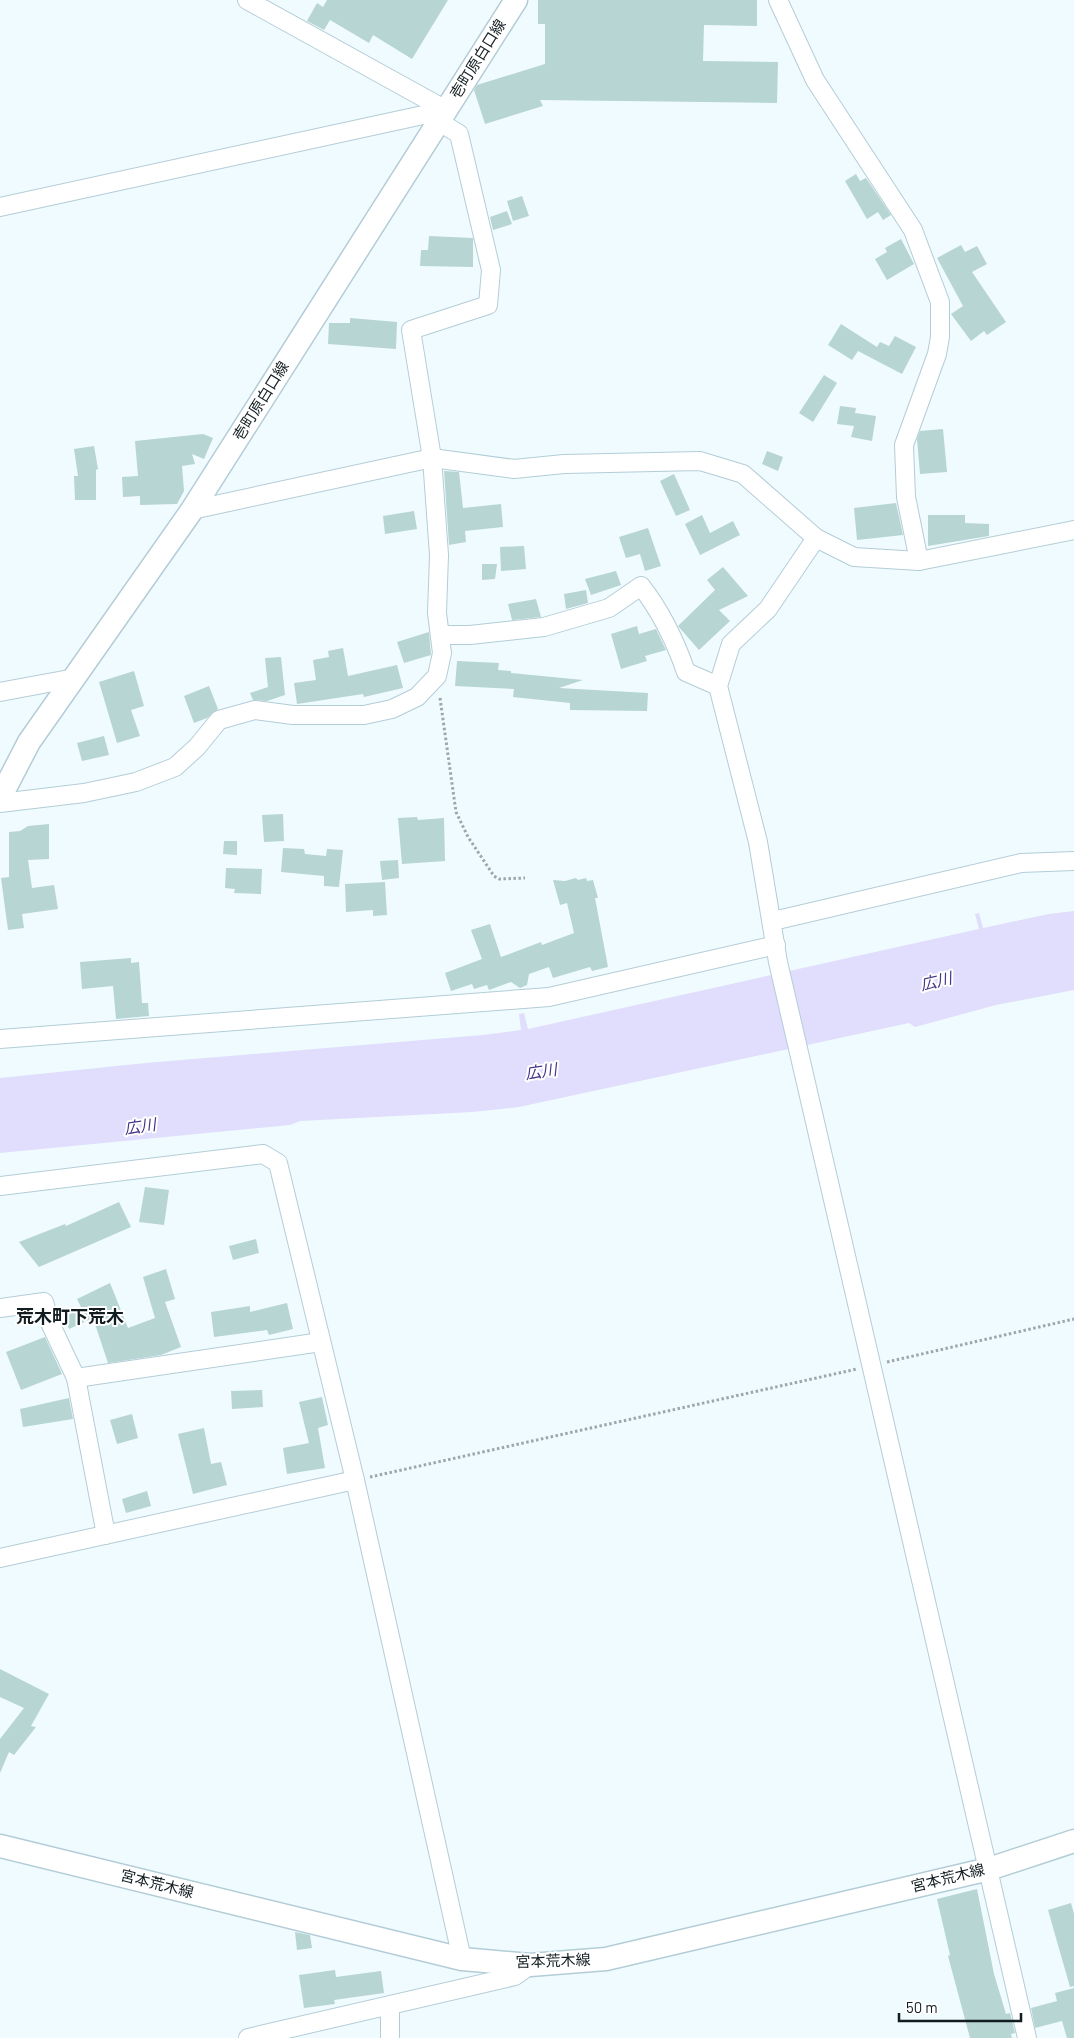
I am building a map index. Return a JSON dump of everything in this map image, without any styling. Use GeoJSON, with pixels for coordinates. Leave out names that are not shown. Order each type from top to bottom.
{"type":"FeatureCollection","features":[{"type":"Feature","properties":{"kind":"main road","name":"壱町原白口線"},"geometry":{"type":"LineString","coordinates":[[0,798],[29,742],[192,510],[516,0]]}},
{"type":"Feature","properties":{"kind":"main road","name":"宮本荒木線"},"geometry":{"type":"LineString","coordinates":[[0,1846],[462,1959],[530,1965],[606,1959],[989,1868],[1074,1840]]}},
{"type":"Feature","properties":{"kind":"street"},"geometry":{"type":"LineString","coordinates":[[0,803],[84,793],[136,782],[175,767],[197,747],[219,720],[254,710],[293,715],[364,715],[392,709],[416,697],[437,676],[442,653],[437,613],[439,555],[432,458],[411,330],[488,305],[491,270],[459,134],[442,115],[247,0]]}},
{"type":"Feature","properties":{"kind":"street"},"geometry":{"type":"LineString","coordinates":[[778,0],[815,80],[913,230],[940,302],[940,337],[937,354],[904,445],[906,497],[919,561]]}},
{"type":"Feature","properties":{"kind":"street"},"geometry":{"type":"LineString","coordinates":[[0,207],[442,115]]}},
{"type":"Feature","properties":{"kind":"street"},"geometry":{"type":"LineString","coordinates":[[192,510],[432,458],[514,469],[564,464],[700,460],[743,474],[816,538],[854,557],[919,561],[1074,530]]}},
{"type":"Feature","properties":{"kind":"street"},"geometry":{"type":"LineString","coordinates":[[816,538],[768,609],[731,644],[718,686],[758,842],[777,953],[805,1082],[1027,2038]]}},
{"type":"Feature","properties":{"kind":"street"},"geometry":{"type":"LineString","coordinates":[[440,635],[470,635],[544,627],[609,608],[641,586],[657,606],[672,632],[686,672],[718,686]]}},
{"type":"Feature","properties":{"kind":"street"},"geometry":{"type":"LineString","coordinates":[[0,692],[75,678]]}},
{"type":"Feature","properties":{"kind":"street"},"geometry":{"type":"LineString","coordinates":[[773,921],[1021,863],[1074,861]]}},
{"type":"Feature","properties":{"kind":"street"},"geometry":{"type":"LineString","coordinates":[[0,1039],[549,997],[777,953]]}},
{"type":"Feature","properties":{"kind":"street"},"geometry":{"type":"LineString","coordinates":[[0,1186],[262,1154],[278,1163],[355,1480],[462,1959]]}},
{"type":"Feature","properties":{"kind":"street"},"geometry":{"type":"LineString","coordinates":[[0,1308],[44,1302],[50,1323],[76,1378],[106,1535]]}},
{"type":"Feature","properties":{"kind":"street"},"geometry":{"type":"LineString","coordinates":[[76,1378],[321,1342]]}},
{"type":"Feature","properties":{"kind":"street"},"geometry":{"type":"LineString","coordinates":[[0,1558],[355,1480]]}},
{"type":"Feature","properties":{"kind":"street"},"geometry":{"type":"LineString","coordinates":[[248,2038],[515,1976],[530,1965]]}},
{"type":"Feature","properties":{"kind":"street"},"geometry":{"type":"LineString","coordinates":[[390,2006],[390,2038]]}},
{"type":"Feature","properties":{"kind":"path"},"geometry":{"type":"LineString","coordinates":[[437,676],[456,812],[468,837],[494,876],[500,879],[525,878]]}},
{"type":"Feature","properties":{"kind":"path"},"geometry":{"type":"LineString","coordinates":[[355,1480],[1074,1319]]}},
{"type":"Feature","properties":{"kind":"water","name":"広川"},"geometry":{"type":"Polygon","coordinates":[[[1074,911],[1074,990],[996,1005],[915,1027],[909,1023],[519,1107],[472,1112],[300,1121],[290,1125],[0,1153],[0,1078],[146,1063],[483,1035],[521,1030],[519,1014],[524,1013],[528,1029],[979,929],[975,914],[979,913],[983,928],[1049,914],[1074,911]]]}},
{"type":"Feature","properties":{"kind":"building"},"geometry":{"type":"Polygon","coordinates":[[[327,0],[448,0],[412,59],[373,35],[369,43],[330,20],[324,30],[307,21],[317,3],[323,7],[327,0]]]}},
{"type":"Feature","properties":{"kind":"building"},"geometry":{"type":"Polygon","coordinates":[[[538,0],[757,0],[757,26],[704,25],[703,61],[778,62],[777,103],[540,100],[543,106],[485,124],[474,90],[477,85],[545,64],[545,24],[538,24],[538,0]]]}},
{"type":"Feature","properties":{"kind":"building"},"geometry":{"type":"Polygon","coordinates":[[[856,174],[860,181],[866,178],[891,215],[883,220],[878,212],[867,219],[845,181],[856,174]]]}},
{"type":"Feature","properties":{"kind":"building"},"geometry":{"type":"Polygon","coordinates":[[[522,196],[529,216],[513,221],[507,201],[522,196]]]}},
{"type":"Feature","properties":{"kind":"building"},"geometry":{"type":"Polygon","coordinates":[[[507,211],[512,224],[493,230],[490,217],[507,211]]]}},
{"type":"Feature","properties":{"kind":"building"},"geometry":{"type":"Polygon","coordinates":[[[429,236],[473,238],[473,267],[420,266],[421,250],[428,250],[429,236]]]}},
{"type":"Feature","properties":{"kind":"building"},"geometry":{"type":"Polygon","coordinates":[[[901,239],[914,264],[887,280],[875,259],[887,252],[885,248],[901,239]]]}},
{"type":"Feature","properties":{"kind":"building"},"geometry":{"type":"Polygon","coordinates":[[[961,245],[965,252],[977,246],[987,264],[972,272],[1006,322],[987,335],[984,331],[971,341],[951,314],[963,306],[937,258],[961,245]]]}},
{"type":"Feature","properties":{"kind":"building"},"geometry":{"type":"Polygon","coordinates":[[[350,318],[397,322],[396,349],[328,344],[329,323],[350,323],[350,318]]]}},
{"type":"Feature","properties":{"kind":"building"},"geometry":{"type":"Polygon","coordinates":[[[841,324],[877,347],[880,342],[889,346],[895,336],[916,347],[902,374],[858,351],[852,360],[828,345],[841,324]]]}},
{"type":"Feature","properties":{"kind":"building"},"geometry":{"type":"Polygon","coordinates":[[[824,375],[837,383],[813,422],[799,413],[824,375]]]}},
{"type":"Feature","properties":{"kind":"building"},"geometry":{"type":"Polygon","coordinates":[[[840,406],[856,408],[855,413],[876,416],[872,441],[851,437],[854,426],[837,424],[840,406]]]}},
{"type":"Feature","properties":{"kind":"building"},"geometry":{"type":"Polygon","coordinates":[[[943,429],[947,472],[920,474],[917,439],[920,431],[943,429]]]}},
{"type":"Feature","properties":{"kind":"building"},"geometry":{"type":"Polygon","coordinates":[[[203,434],[213,438],[204,459],[192,454],[195,464],[182,466],[184,491],[177,504],[140,505],[140,496],[123,497],[122,477],[138,476],[135,441],[203,434]]]}},
{"type":"Feature","properties":{"kind":"building"},"geometry":{"type":"Polygon","coordinates":[[[94,446],[98,469],[96,470],[96,500],[75,500],[74,476],[78,476],[74,449],[94,446]]]}},
{"type":"Feature","properties":{"kind":"building"},"geometry":{"type":"Polygon","coordinates":[[[767,451],[783,457],[778,471],[762,464],[767,451]]]}},
{"type":"Feature","properties":{"kind":"building"},"geometry":{"type":"Polygon","coordinates":[[[444,471],[459,472],[463,508],[501,504],[503,527],[465,531],[466,542],[449,545],[444,471]]]}},
{"type":"Feature","properties":{"kind":"building"},"geometry":{"type":"Polygon","coordinates":[[[674,474],[690,510],[676,516],[660,481],[674,474]]]}},
{"type":"Feature","properties":{"kind":"building"},"geometry":{"type":"Polygon","coordinates":[[[896,503],[903,535],[857,540],[854,508],[896,503]]]}},
{"type":"Feature","properties":{"kind":"building"},"geometry":{"type":"Polygon","coordinates":[[[414,511],[417,529],[385,534],[383,516],[414,511]]]}},
{"type":"Feature","properties":{"kind":"building"},"geometry":{"type":"Polygon","coordinates":[[[702,515],[710,533],[733,521],[740,535],[700,555],[685,524],[702,515]]]}},
{"type":"Feature","properties":{"kind":"building"},"geometry":{"type":"Polygon","coordinates":[[[928,515],[965,515],[965,523],[989,524],[989,536],[928,546],[928,515]]]}},
{"type":"Feature","properties":{"kind":"building"},"geometry":{"type":"Polygon","coordinates":[[[648,528],[661,566],[645,571],[640,554],[626,558],[619,537],[648,528]]]}},
{"type":"Feature","properties":{"kind":"building"},"geometry":{"type":"Polygon","coordinates":[[[524,546],[526,569],[501,571],[500,547],[524,546]]]}},
{"type":"Feature","properties":{"kind":"building"},"geometry":{"type":"Polygon","coordinates":[[[482,564],[497,564],[495,579],[482,580],[482,564]]]}},
{"type":"Feature","properties":{"kind":"building"},"geometry":{"type":"Polygon","coordinates":[[[723,567],[748,596],[719,610],[730,621],[699,650],[678,626],[715,590],[707,580],[723,567]]]}},
{"type":"Feature","properties":{"kind":"building"},"geometry":{"type":"Polygon","coordinates":[[[616,571],[621,585],[591,595],[585,579],[616,571]]]}},
{"type":"Feature","properties":{"kind":"building"},"geometry":{"type":"Polygon","coordinates":[[[586,590],[588,603],[566,609],[564,594],[586,590]]]}},
{"type":"Feature","properties":{"kind":"building"},"geometry":{"type":"Polygon","coordinates":[[[536,599],[541,617],[512,620],[508,604],[536,599]]]}},
{"type":"Feature","properties":{"kind":"building"},"geometry":{"type":"Polygon","coordinates":[[[637,626],[639,634],[656,629],[666,650],[645,656],[647,661],[621,669],[611,634],[637,626]]]}},
{"type":"Feature","properties":{"kind":"building"},"geometry":{"type":"Polygon","coordinates":[[[429,632],[431,655],[404,663],[397,642],[429,632]]]}},
{"type":"Feature","properties":{"kind":"building"},"geometry":{"type":"Polygon","coordinates":[[[343,648],[348,676],[397,665],[403,688],[364,697],[363,694],[297,704],[294,683],[316,680],[313,660],[329,657],[328,651],[343,648]]]}},
{"type":"Feature","properties":{"kind":"building"},"geometry":{"type":"Polygon","coordinates":[[[281,657],[285,695],[267,701],[253,700],[250,693],[268,687],[265,658],[281,657]]]}},
{"type":"Feature","properties":{"kind":"building"},"geometry":{"type":"Polygon","coordinates":[[[457,661],[499,663],[498,670],[511,671],[511,673],[583,680],[559,688],[648,693],[647,711],[570,710],[570,703],[513,697],[514,689],[455,686],[457,661]]]}},
{"type":"Feature","properties":{"kind":"building"},"geometry":{"type":"Polygon","coordinates":[[[134,671],[144,706],[131,710],[140,736],[117,743],[99,682],[134,671]]]}},
{"type":"Feature","properties":{"kind":"building"},"geometry":{"type":"Polygon","coordinates":[[[209,686],[218,709],[207,718],[194,723],[184,696],[209,686]]]}},
{"type":"Feature","properties":{"kind":"building"},"geometry":{"type":"Polygon","coordinates":[[[104,736],[109,755],[82,761],[77,743],[104,736]]]}},
{"type":"Feature","properties":{"kind":"building"},"geometry":{"type":"Polygon","coordinates":[[[283,814],[284,841],[264,842],[262,815],[283,814]]]}},
{"type":"Feature","properties":{"kind":"building"},"geometry":{"type":"Polygon","coordinates":[[[417,817],[418,820],[444,818],[445,861],[402,864],[398,818],[417,817]]]}},
{"type":"Feature","properties":{"kind":"building"},"geometry":{"type":"Polygon","coordinates":[[[49,824],[49,859],[28,860],[32,888],[54,885],[58,909],[22,914],[24,928],[8,930],[1,878],[9,877],[9,832],[20,831],[28,826],[49,824]]]}},
{"type":"Feature","properties":{"kind":"building"},"geometry":{"type":"Polygon","coordinates":[[[224,841],[237,841],[237,855],[223,854],[224,841]]]}},
{"type":"Feature","properties":{"kind":"building"},"geometry":{"type":"Polygon","coordinates":[[[283,848],[304,849],[305,854],[326,856],[327,849],[343,850],[339,887],[324,886],[324,876],[281,872],[283,848]]]}},
{"type":"Feature","properties":{"kind":"building"},"geometry":{"type":"Polygon","coordinates":[[[398,860],[399,878],[382,880],[380,861],[398,860]]]}},
{"type":"Feature","properties":{"kind":"building"},"geometry":{"type":"Polygon","coordinates":[[[226,868],[262,869],[261,894],[234,893],[235,889],[225,888],[226,868]]]}},
{"type":"Feature","properties":{"kind":"building"},"geometry":{"type":"Polygon","coordinates":[[[576,878],[578,880],[586,878],[587,881],[593,880],[598,898],[595,898],[608,967],[592,971],[590,967],[553,978],[549,967],[529,974],[527,985],[520,988],[511,982],[489,990],[487,985],[474,989],[472,984],[451,991],[445,973],[482,959],[471,930],[490,924],[501,957],[541,942],[542,945],[574,933],[567,903],[560,905],[553,880],[565,881],[576,878]]]}},
{"type":"Feature","properties":{"kind":"building"},"geometry":{"type":"Polygon","coordinates":[[[385,882],[387,915],[373,916],[373,910],[346,912],[345,884],[385,882]]]}},
{"type":"Feature","properties":{"kind":"building"},"geometry":{"type":"Polygon","coordinates":[[[131,958],[131,963],[139,962],[142,1003],[148,1003],[149,1016],[116,1019],[113,986],[82,989],[80,962],[131,958]]]}},
{"type":"Feature","properties":{"kind":"building"},"geometry":{"type":"Polygon","coordinates":[[[145,1187],[169,1190],[164,1225],[139,1222],[145,1187]]]}},
{"type":"Feature","properties":{"kind":"building"},"geometry":{"type":"Polygon","coordinates":[[[119,1202],[131,1227],[39,1267],[19,1242],[65,1224],[66,1226],[119,1202]]]}},
{"type":"Feature","properties":{"kind":"building"},"geometry":{"type":"Polygon","coordinates":[[[256,1239],[259,1253],[233,1260],[229,1246],[256,1239]]]}},
{"type":"Feature","properties":{"kind":"building"},"geometry":{"type":"Polygon","coordinates":[[[166,1269],[175,1299],[165,1302],[181,1347],[161,1355],[108,1363],[93,1318],[69,1329],[63,1315],[81,1307],[77,1299],[110,1283],[128,1328],[155,1318],[143,1277],[166,1269]]]}},
{"type":"Feature","properties":{"kind":"building"},"geometry":{"type":"Polygon","coordinates":[[[287,1303],[293,1329],[269,1335],[267,1330],[214,1337],[211,1312],[250,1306],[250,1312],[287,1303]]]}},
{"type":"Feature","properties":{"kind":"building"},"geometry":{"type":"Polygon","coordinates":[[[45,1337],[62,1374],[21,1390],[6,1352],[45,1337]]]}},
{"type":"Feature","properties":{"kind":"building"},"geometry":{"type":"Polygon","coordinates":[[[262,1390],[263,1407],[232,1409],[231,1391],[262,1390]]]}},
{"type":"Feature","properties":{"kind":"building"},"geometry":{"type":"Polygon","coordinates":[[[322,1397],[328,1425],[318,1428],[325,1468],[287,1474],[283,1448],[309,1443],[299,1402],[322,1397]]]}},
{"type":"Feature","properties":{"kind":"building"},"geometry":{"type":"Polygon","coordinates":[[[69,1398],[73,1419],[23,1427],[20,1409],[69,1398]]]}},
{"type":"Feature","properties":{"kind":"building"},"geometry":{"type":"Polygon","coordinates":[[[132,1414],[138,1438],[117,1444],[110,1420],[132,1414]]]}},
{"type":"Feature","properties":{"kind":"building"},"geometry":{"type":"Polygon","coordinates":[[[204,1428],[211,1464],[221,1462],[227,1485],[193,1494],[178,1434],[204,1428]]]}},
{"type":"Feature","properties":{"kind":"building"},"geometry":{"type":"Polygon","coordinates":[[[147,1491],[151,1506],[126,1513],[122,1499],[147,1491]]]}},
{"type":"Feature","properties":{"kind":"building"},"geometry":{"type":"Polygon","coordinates":[[[0,1669],[49,1694],[31,1726],[36,1727],[14,1755],[9,1752],[0,1773],[0,1739],[24,1708],[0,1697],[0,1669]]]}},
{"type":"Feature","properties":{"kind":"building"},"geometry":{"type":"Polygon","coordinates":[[[977,1889],[994,1974],[1006,2014],[1010,2013],[1015,2033],[1011,2034],[1012,2038],[970,2038],[948,1956],[950,1955],[937,1899],[977,1889]]]}},
{"type":"Feature","properties":{"kind":"building"},"geometry":{"type":"Polygon","coordinates":[[[1071,1903],[1074,1914],[1074,1986],[1070,1987],[1048,1910],[1071,1903]]]}},
{"type":"Feature","properties":{"kind":"building"},"geometry":{"type":"Polygon","coordinates":[[[295,1932],[310,1935],[312,1948],[297,1950],[295,1932]]]}},
{"type":"Feature","properties":{"kind":"building"},"geometry":{"type":"Polygon","coordinates":[[[335,1970],[336,1977],[381,1971],[384,1993],[334,2000],[335,2004],[304,2008],[299,1975],[335,1970]]]}},
{"type":"Feature","properties":{"kind":"building"},"geometry":{"type":"Polygon","coordinates":[[[1074,1988],[1074,2038],[1067,2038],[1062,2021],[1035,2028],[1031,2008],[1057,2001],[1055,1993],[1074,1988]]]}},
{"type":"Feature","properties":{"kind":"district","name":"荒木町下荒木"},"geometry":{"type":"Point","coordinates":[70,1317]}}]}
